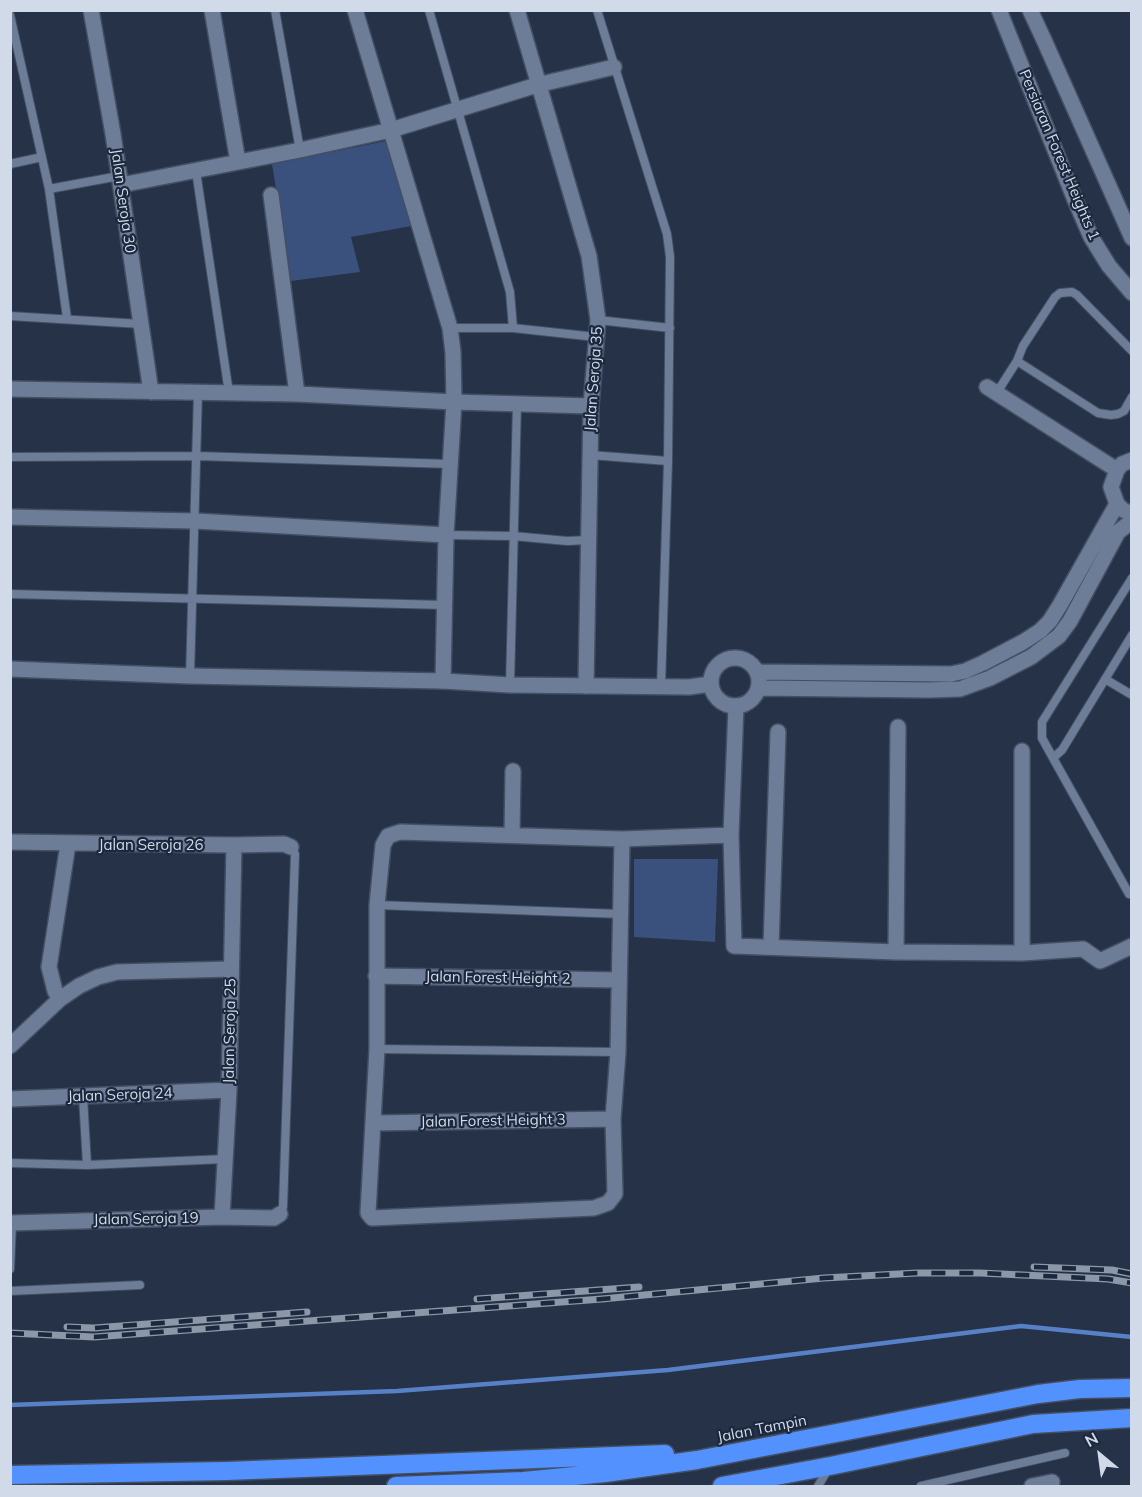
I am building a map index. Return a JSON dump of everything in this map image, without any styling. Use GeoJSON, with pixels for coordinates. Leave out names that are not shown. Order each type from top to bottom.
{"type":"FeatureCollection","features":[{"type":"Feature","properties":{"kind":"highway","name":"Jalan Tampin"},"geometry":{"type":"LineString","coordinates":[[396,1486],[523,1481],[605,1473],[697,1460],[1038,1394],[1080,1389],[1131,1388]]}},
{"type":"Feature","properties":{"kind":"highway"},"geometry":{"type":"LineString","coordinates":[[722,1486],[1033,1424],[1131,1418]]}},
{"type":"Feature","properties":{"kind":"highway"},"geometry":{"type":"LineString","coordinates":[[10,1475],[227,1471],[679,1454],[697,1460]]}},
{"type":"Feature","properties":{"kind":"street","name":"Jalan Seroja 30"},"geometry":{"type":"LineString","coordinates":[[91,10],[120,181],[151,392]]}},
{"type":"Feature","properties":{"kind":"street"},"geometry":{"type":"LineString","coordinates":[[212,10],[238,162]]}},
{"type":"Feature","properties":{"kind":"street"},"geometry":{"type":"LineString","coordinates":[[356,10],[450,328],[454,402],[446,535],[443,681]]}},
{"type":"Feature","properties":{"kind":"street","name":"Jalan Seroja 35"},"geometry":{"type":"LineString","coordinates":[[517,10],[537,85],[589,256],[598,320],[591,406],[585,686]]}},
{"type":"Feature","properties":{"kind":"street","name":"Persiaran Forest Heights 1"},"geometry":{"type":"LineString","coordinates":[[999,10],[1092,237],[1109,267],[1131,293]]}},
{"type":"Feature","properties":{"kind":"street"},"geometry":{"type":"LineString","coordinates":[[1029,10],[1131,238]]}},
{"type":"Feature","properties":{"kind":"street"},"geometry":{"type":"LineString","coordinates":[[120,181],[196,171],[300,150],[391,129],[537,85],[614,67]]}},
{"type":"Feature","properties":{"kind":"street"},"geometry":{"type":"LineString","coordinates":[[271,195],[297,394]]}},
{"type":"Feature","properties":{"kind":"street"},"geometry":{"type":"LineString","coordinates":[[10,389],[297,394],[591,406]]}},
{"type":"Feature","properties":{"kind":"street"},"geometry":{"type":"LineString","coordinates":[[992,390],[1117,470]]}},
{"type":"Feature","properties":{"kind":"street"},"geometry":{"type":"LineString","coordinates":[[1131,460],[1122,464],[1117,470],[1111,487],[1117,504],[1131,514]]}},
{"type":"Feature","properties":{"kind":"street"},"geometry":{"type":"LineString","coordinates":[[757,672],[951,674],[983,663],[1023,642],[1050,621],[1117,504]]}},
{"type":"Feature","properties":{"kind":"street"},"geometry":{"type":"LineString","coordinates":[[10,517],[195,521],[446,535]]}},
{"type":"Feature","properties":{"kind":"street"},"geometry":{"type":"LineString","coordinates":[[759,688],[928,690],[960,689],[983,682],[1030,657],[1059,636],[1070,621],[1118,532],[1131,521]]}},
{"type":"Feature","properties":{"kind":"street"},"geometry":{"type":"LineString","coordinates":[[740,658],[747,661],[757,672],[759,688],[751,700],[736,706],[716,698],[711,684],[714,669],[725,660],[740,658]]}},
{"type":"Feature","properties":{"kind":"street"},"geometry":{"type":"LineString","coordinates":[[10,669],[190,676],[443,681],[510,685],[689,687],[711,684]]}},
{"type":"Feature","properties":{"kind":"street"},"geometry":{"type":"LineString","coordinates":[[736,706],[731,835],[734,946],[896,952],[1022,953],[1083,950],[1101,961],[1131,945]]}},
{"type":"Feature","properties":{"kind":"street"},"geometry":{"type":"LineString","coordinates":[[896,952],[898,727]]}},
{"type":"Feature","properties":{"kind":"street"},"geometry":{"type":"LineString","coordinates":[[771,947],[778,732]]}},
{"type":"Feature","properties":{"kind":"street"},"geometry":{"type":"LineString","coordinates":[[1022,751],[1022,953]]}},
{"type":"Feature","properties":{"kind":"street"},"geometry":{"type":"LineString","coordinates":[[512,835],[513,771]]}},
{"type":"Feature","properties":{"kind":"street"},"geometry":{"type":"LineString","coordinates":[[622,839],[618,1052],[614,1119],[615,1194],[608,1203],[601,1207],[375,1219],[370,1217],[368,1212],[377,1049],[377,905],[383,845],[388,836],[400,832],[622,839],[731,835]]}},
{"type":"Feature","properties":{"kind":"street","name":"Jalan Seroja 26"},"geometry":{"type":"LineString","coordinates":[[10,842],[284,844],[291,847]]}},
{"type":"Feature","properties":{"kind":"street"},"geometry":{"type":"LineString","coordinates":[[60,999],[55,991],[49,967],[68,844]]}},
{"type":"Feature","properties":{"kind":"street","name":"Jalan Seroja 25"},"geometry":{"type":"LineString","coordinates":[[222,1217],[227,1158],[234,845]]}},
{"type":"Feature","properties":{"kind":"street"},"geometry":{"type":"LineString","coordinates":[[10,1046],[60,999],[98,977],[117,972],[231,969]]}},
{"type":"Feature","properties":{"kind":"street","name":"Jalan Forest Height 2"},"geometry":{"type":"LineString","coordinates":[[376,975],[619,981]]}},
{"type":"Feature","properties":{"kind":"street","name":"Jalan Seroja 24"},"geometry":{"type":"LineString","coordinates":[[10,1099],[229,1090]]}},
{"type":"Feature","properties":{"kind":"street","name":"Jalan Forest Height 3"},"geometry":{"type":"LineString","coordinates":[[373,1123],[614,1119]]}},
{"type":"Feature","properties":{"kind":"street","name":"Jalan Seroja 19"},"geometry":{"type":"LineString","coordinates":[[11,1223],[222,1217],[274,1218],[280,1214]]}},
{"type":"Feature","properties":{"kind":"street"},"geometry":{"type":"LineString","coordinates":[[1032,1486],[1052,1482]]}},
{"type":"Feature","properties":{"kind":"lane"},"geometry":{"type":"LineString","coordinates":[[275,10],[300,150]]}},
{"type":"Feature","properties":{"kind":"lane"},"geometry":{"type":"LineString","coordinates":[[429,10],[510,292],[513,328]]}},
{"type":"Feature","properties":{"kind":"lane"},"geometry":{"type":"LineString","coordinates":[[597,10],[667,234],[670,257],[668,461],[661,687]]}},
{"type":"Feature","properties":{"kind":"lane"},"geometry":{"type":"LineString","coordinates":[[10,15],[42,157],[67,318]]}},
{"type":"Feature","properties":{"kind":"lane"},"geometry":{"type":"LineString","coordinates":[[10,164],[42,157]]}},
{"type":"Feature","properties":{"kind":"lane"},"geometry":{"type":"LineString","coordinates":[[196,171],[229,393]]}},
{"type":"Feature","properties":{"kind":"lane"},"geometry":{"type":"LineString","coordinates":[[48,189],[120,181]]}},
{"type":"Feature","properties":{"kind":"lane"},"geometry":{"type":"LineString","coordinates":[[992,390],[1017,361],[1023,346],[1055,297],[1066,292],[1077,295],[1131,351]]}},
{"type":"Feature","properties":{"kind":"lane"},"geometry":{"type":"LineString","coordinates":[[10,316],[141,324]]}},
{"type":"Feature","properties":{"kind":"lane"},"geometry":{"type":"LineString","coordinates":[[598,320],[670,328]]}},
{"type":"Feature","properties":{"kind":"lane"},"geometry":{"type":"LineString","coordinates":[[450,328],[513,328],[596,337]]}},
{"type":"Feature","properties":{"kind":"lane"},"geometry":{"type":"LineString","coordinates":[[1017,361],[1098,413],[1118,414],[1124,411],[1131,397]]}},
{"type":"Feature","properties":{"kind":"lane"},"geometry":{"type":"LineString","coordinates":[[190,676],[198,392]]}},
{"type":"Feature","properties":{"kind":"lane"},"geometry":{"type":"LineString","coordinates":[[510,685],[517,404]]}},
{"type":"Feature","properties":{"kind":"lane"},"geometry":{"type":"LineString","coordinates":[[10,457],[196,456],[450,464]]}},
{"type":"Feature","properties":{"kind":"lane"},"geometry":{"type":"LineString","coordinates":[[590,456],[668,461]]}},
{"type":"Feature","properties":{"kind":"lane"},"geometry":{"type":"LineString","coordinates":[[446,535],[588,540]]}},
{"type":"Feature","properties":{"kind":"lane"},"geometry":{"type":"LineString","coordinates":[[1131,578],[1042,722],[1042,738],[1131,895]]}},
{"type":"Feature","properties":{"kind":"lane"},"geometry":{"type":"LineString","coordinates":[[10,594],[444,605]]}},
{"type":"Feature","properties":{"kind":"lane"},"geometry":{"type":"LineString","coordinates":[[1053,758],[1062,750],[1131,635]]}},
{"type":"Feature","properties":{"kind":"lane"},"geometry":{"type":"LineString","coordinates":[[1105,679],[1131,695]]}},
{"type":"Feature","properties":{"kind":"lane"},"geometry":{"type":"LineString","coordinates":[[280,1214],[283,1207],[295,854],[291,847]]}},
{"type":"Feature","properties":{"kind":"lane"},"geometry":{"type":"LineString","coordinates":[[377,905],[621,914]]}},
{"type":"Feature","properties":{"kind":"lane"},"geometry":{"type":"LineString","coordinates":[[377,1049],[618,1052]]}},
{"type":"Feature","properties":{"kind":"lane"},"geometry":{"type":"LineString","coordinates":[[83,1097],[87,1165]]}},
{"type":"Feature","properties":{"kind":"lane"},"geometry":{"type":"LineString","coordinates":[[10,1163],[87,1165],[227,1158]]}},
{"type":"Feature","properties":{"kind":"lane"},"geometry":{"type":"LineString","coordinates":[[10,1269],[11,1223]]}},
{"type":"Feature","properties":{"kind":"lane"},"geometry":{"type":"LineString","coordinates":[[10,1291],[140,1285]]}},
{"type":"Feature","properties":{"kind":"lane"},"geometry":{"type":"LineString","coordinates":[[921,1486],[1065,1453]]}},
{"type":"Feature","properties":{"kind":"lane"},"geometry":{"type":"LineString","coordinates":[[818,1486],[830,1466]]}},
{"type":"Feature","properties":{"kind":"shaded area"},"geometry":{"type":"Polygon","coordinates":[[[391,140],[417,225],[351,237],[360,272],[291,281],[272,164],[391,140]]]}},
{"type":"Feature","properties":{"kind":"shaded area"},"geometry":{"type":"Polygon","coordinates":[[[634,859],[718,859],[715,942],[634,937],[634,859]]]}},
{"type":"Feature","properties":{"kind":"waterway"},"geometry":{"type":"LineString","coordinates":[[10,1405],[397,1391],[668,1370],[1021,1326],[1132,1337]]}},
{"type":"Feature","properties":{"kind":"railway"},"geometry":{"type":"LineString","coordinates":[[1034,1267],[1112,1270],[1132,1274]]}},
{"type":"Feature","properties":{"kind":"railway"},"geometry":{"type":"LineString","coordinates":[[10,1333],[94,1337],[602,1299],[824,1278],[917,1273],[980,1273],[1108,1279],[1132,1283]]}},
{"type":"Feature","properties":{"kind":"railway"},"geometry":{"type":"LineString","coordinates":[[477,1299],[639,1287]]}},
{"type":"Feature","properties":{"kind":"railway"},"geometry":{"type":"LineString","coordinates":[[67,1327],[94,1328],[307,1312]]}}]}
